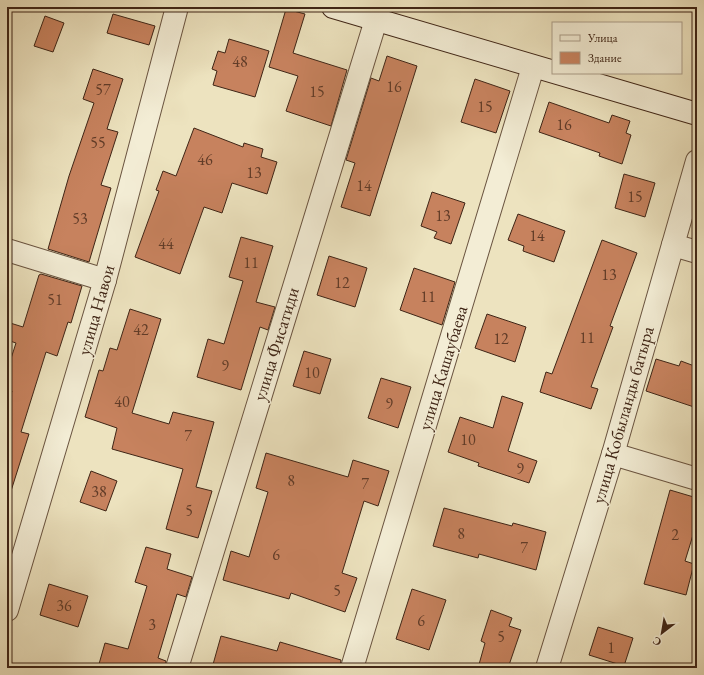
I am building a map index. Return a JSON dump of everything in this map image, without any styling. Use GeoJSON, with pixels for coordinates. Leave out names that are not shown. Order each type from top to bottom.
{"type":"FeatureCollection","features":[{"type":"Feature","properties":{"kind":"street","name":"улица Навои"},"geometry":{"type":"LineString","coordinates":[[7,610],[106,280],[177,7]]}},
{"type":"Feature","properties":{"kind":"street"},"geometry":{"type":"LineString","coordinates":[[333,7],[552,72]]}},
{"type":"Feature","properties":{"kind":"street","name":"улица Фисатиди"},"geometry":{"type":"LineString","coordinates":[[177,668],[376,20]]}},
{"type":"Feature","properties":{"kind":"street","name":"улица Кашаубаева"},"geometry":{"type":"LineString","coordinates":[[352,668],[533,67]]}},
{"type":"Feature","properties":{"kind":"street"},"geometry":{"type":"LineString","coordinates":[[557,74],[697,114]]}},
{"type":"Feature","properties":{"kind":"street","name":"улица Кобыланды батыра"},"geometry":{"type":"LineString","coordinates":[[547,668],[612,454],[697,161]]}},
{"type":"Feature","properties":{"kind":"street"},"geometry":{"type":"LineString","coordinates":[[672,245],[697,252]]}},
{"type":"Feature","properties":{"kind":"street"},"geometry":{"type":"LineString","coordinates":[[7,250],[106,280]]}},
{"type":"Feature","properties":{"kind":"street"},"geometry":{"type":"LineString","coordinates":[[612,454],[697,480]]}},
{"type":"Feature","properties":{"kind":"building"},"geometry":{"type":"Polygon","coordinates":[[[286,9],[305,14],[293,53],[347,70],[331,126],[286,111],[298,76],[269,67],[286,9]]]}},
{"type":"Feature","properties":{"kind":"building"},"geometry":{"type":"Polygon","coordinates":[[[113,14],[155,26],[149,45],[107,33],[113,14]]]}},
{"type":"Feature","properties":{"kind":"building"},"geometry":{"type":"Polygon","coordinates":[[[45,16],[64,23],[53,52],[34,46],[45,16]]]}},
{"type":"Feature","properties":{"kind":"building"},"geometry":{"type":"Polygon","coordinates":[[[229,39],[269,51],[255,97],[213,85],[217,71],[212,69],[218,51],[225,53],[229,39]]]}},
{"type":"Feature","properties":{"kind":"building"},"geometry":{"type":"Polygon","coordinates":[[[387,56],[417,66],[370,216],[341,207],[355,163],[346,160],[371,78],[379,81],[387,56]]]}},
{"type":"Feature","properties":{"kind":"building"},"geometry":{"type":"Polygon","coordinates":[[[93,69],[123,79],[107,129],[118,132],[101,185],[111,188],[89,262],[48,249],[69,176],[94,103],[83,99],[93,69]]]}},
{"type":"Feature","properties":{"kind":"building"},"geometry":{"type":"Polygon","coordinates":[[[475,79],[510,91],[496,133],[461,122],[475,79]]]}},
{"type":"Feature","properties":{"kind":"building"},"geometry":{"type":"Polygon","coordinates":[[[549,102],[609,123],[612,115],[630,121],[626,133],[631,135],[622,164],[599,156],[600,153],[539,132],[549,102]]]}},
{"type":"Feature","properties":{"kind":"building"},"geometry":{"type":"Polygon","coordinates":[[[194,128],[243,147],[244,143],[263,149],[261,157],[277,162],[267,194],[232,183],[222,213],[204,207],[180,274],[135,257],[159,191],[156,190],[163,171],[176,176],[194,128]]]}},
{"type":"Feature","properties":{"kind":"building"},"geometry":{"type":"Polygon","coordinates":[[[624,174],[655,183],[645,217],[615,208],[624,174]]]}},
{"type":"Feature","properties":{"kind":"building"},"geometry":{"type":"Polygon","coordinates":[[[432,192],[465,203],[451,244],[434,238],[437,232],[421,226],[432,192]]]}},
{"type":"Feature","properties":{"kind":"building"},"geometry":{"type":"Polygon","coordinates":[[[518,214],[565,231],[554,262],[523,251],[524,246],[508,240],[518,214]]]}},
{"type":"Feature","properties":{"kind":"building"},"geometry":{"type":"Polygon","coordinates":[[[241,237],[273,246],[256,302],[275,307],[268,330],[260,327],[241,390],[197,377],[208,339],[224,344],[243,281],[229,277],[241,237]]]}},
{"type":"Feature","properties":{"kind":"building"},"geometry":{"type":"Polygon","coordinates":[[[602,240],[637,253],[610,326],[613,327],[591,387],[598,389],[591,409],[540,392],[546,372],[552,374],[602,240]]]}},
{"type":"Feature","properties":{"kind":"building"},"geometry":{"type":"Polygon","coordinates":[[[329,256],[367,268],[355,307],[317,295],[329,256]]]}},
{"type":"Feature","properties":{"kind":"building"},"geometry":{"type":"Polygon","coordinates":[[[414,268],[455,282],[442,325],[400,310],[414,268]]]}},
{"type":"Feature","properties":{"kind":"building"},"geometry":{"type":"Polygon","coordinates":[[[41,274],[82,286],[71,323],[68,322],[57,356],[46,352],[21,432],[29,434],[11,491],[7,491],[7,407],[12,391],[7,389],[7,371],[16,343],[7,340],[7,322],[23,327],[39,275],[41,274]]]}},
{"type":"Feature","properties":{"kind":"building"},"geometry":{"type":"Polygon","coordinates":[[[130,309],[161,319],[132,413],[169,424],[173,412],[214,422],[196,487],[212,491],[198,538],[166,529],[183,469],[112,449],[117,428],[85,417],[99,370],[103,371],[110,348],[117,350],[130,309]]]}},
{"type":"Feature","properties":{"kind":"building"},"geometry":{"type":"Polygon","coordinates":[[[487,314],[526,327],[515,362],[475,348],[487,314]]]}},
{"type":"Feature","properties":{"kind":"building"},"geometry":{"type":"Polygon","coordinates":[[[304,351],[331,359],[320,394],[293,386],[304,351]]]}},
{"type":"Feature","properties":{"kind":"building"},"geometry":{"type":"Polygon","coordinates":[[[656,359],[679,366],[681,361],[697,367],[697,408],[646,391],[656,359]]]}},
{"type":"Feature","properties":{"kind":"building"},"geometry":{"type":"Polygon","coordinates":[[[381,378],[411,387],[398,428],[368,418],[381,378]]]}},
{"type":"Feature","properties":{"kind":"building"},"geometry":{"type":"Polygon","coordinates":[[[502,396],[523,403],[508,451],[537,461],[529,483],[478,466],[479,463],[448,452],[460,417],[493,428],[502,396]]]}},
{"type":"Feature","properties":{"kind":"building"},"geometry":{"type":"Polygon","coordinates":[[[266,453],[348,477],[353,460],[389,471],[378,506],[364,501],[342,573],[357,578],[345,612],[291,593],[289,599],[223,580],[231,551],[249,557],[268,492],[256,488],[266,453]]]}},
{"type":"Feature","properties":{"kind":"building"},"geometry":{"type":"Polygon","coordinates":[[[91,471],[117,481],[106,511],[80,502],[91,471]]]}},
{"type":"Feature","properties":{"kind":"building"},"geometry":{"type":"Polygon","coordinates":[[[670,490],[697,498],[697,522],[685,561],[694,564],[686,595],[644,584],[670,490]]]}},
{"type":"Feature","properties":{"kind":"building"},"geometry":{"type":"Polygon","coordinates":[[[444,508],[512,526],[513,523],[546,532],[536,570],[479,554],[478,558],[433,546],[444,508]]]}},
{"type":"Feature","properties":{"kind":"building"},"geometry":{"type":"Polygon","coordinates":[[[146,547],[171,554],[167,569],[192,577],[186,597],[177,594],[158,658],[166,661],[165,668],[112,668],[99,664],[105,643],[128,649],[147,586],[135,582],[146,547]]]}},
{"type":"Feature","properties":{"kind":"building"},"geometry":{"type":"Polygon","coordinates":[[[49,584],[88,596],[78,627],[40,615],[49,584]]]}},
{"type":"Feature","properties":{"kind":"building"},"geometry":{"type":"Polygon","coordinates":[[[412,589],[446,600],[429,650],[396,639],[412,589]]]}},
{"type":"Feature","properties":{"kind":"building"},"geometry":{"type":"Polygon","coordinates":[[[491,610],[512,618],[509,626],[521,630],[508,668],[478,668],[485,643],[481,641],[491,610]]]}},
{"type":"Feature","properties":{"kind":"building"},"geometry":{"type":"Polygon","coordinates":[[[598,627],[633,638],[624,666],[589,655],[598,627]]]}},
{"type":"Feature","properties":{"kind":"building"},"geometry":{"type":"Polygon","coordinates":[[[221,636],[277,651],[280,642],[341,660],[340,668],[212,668],[221,636]]]}}]}
